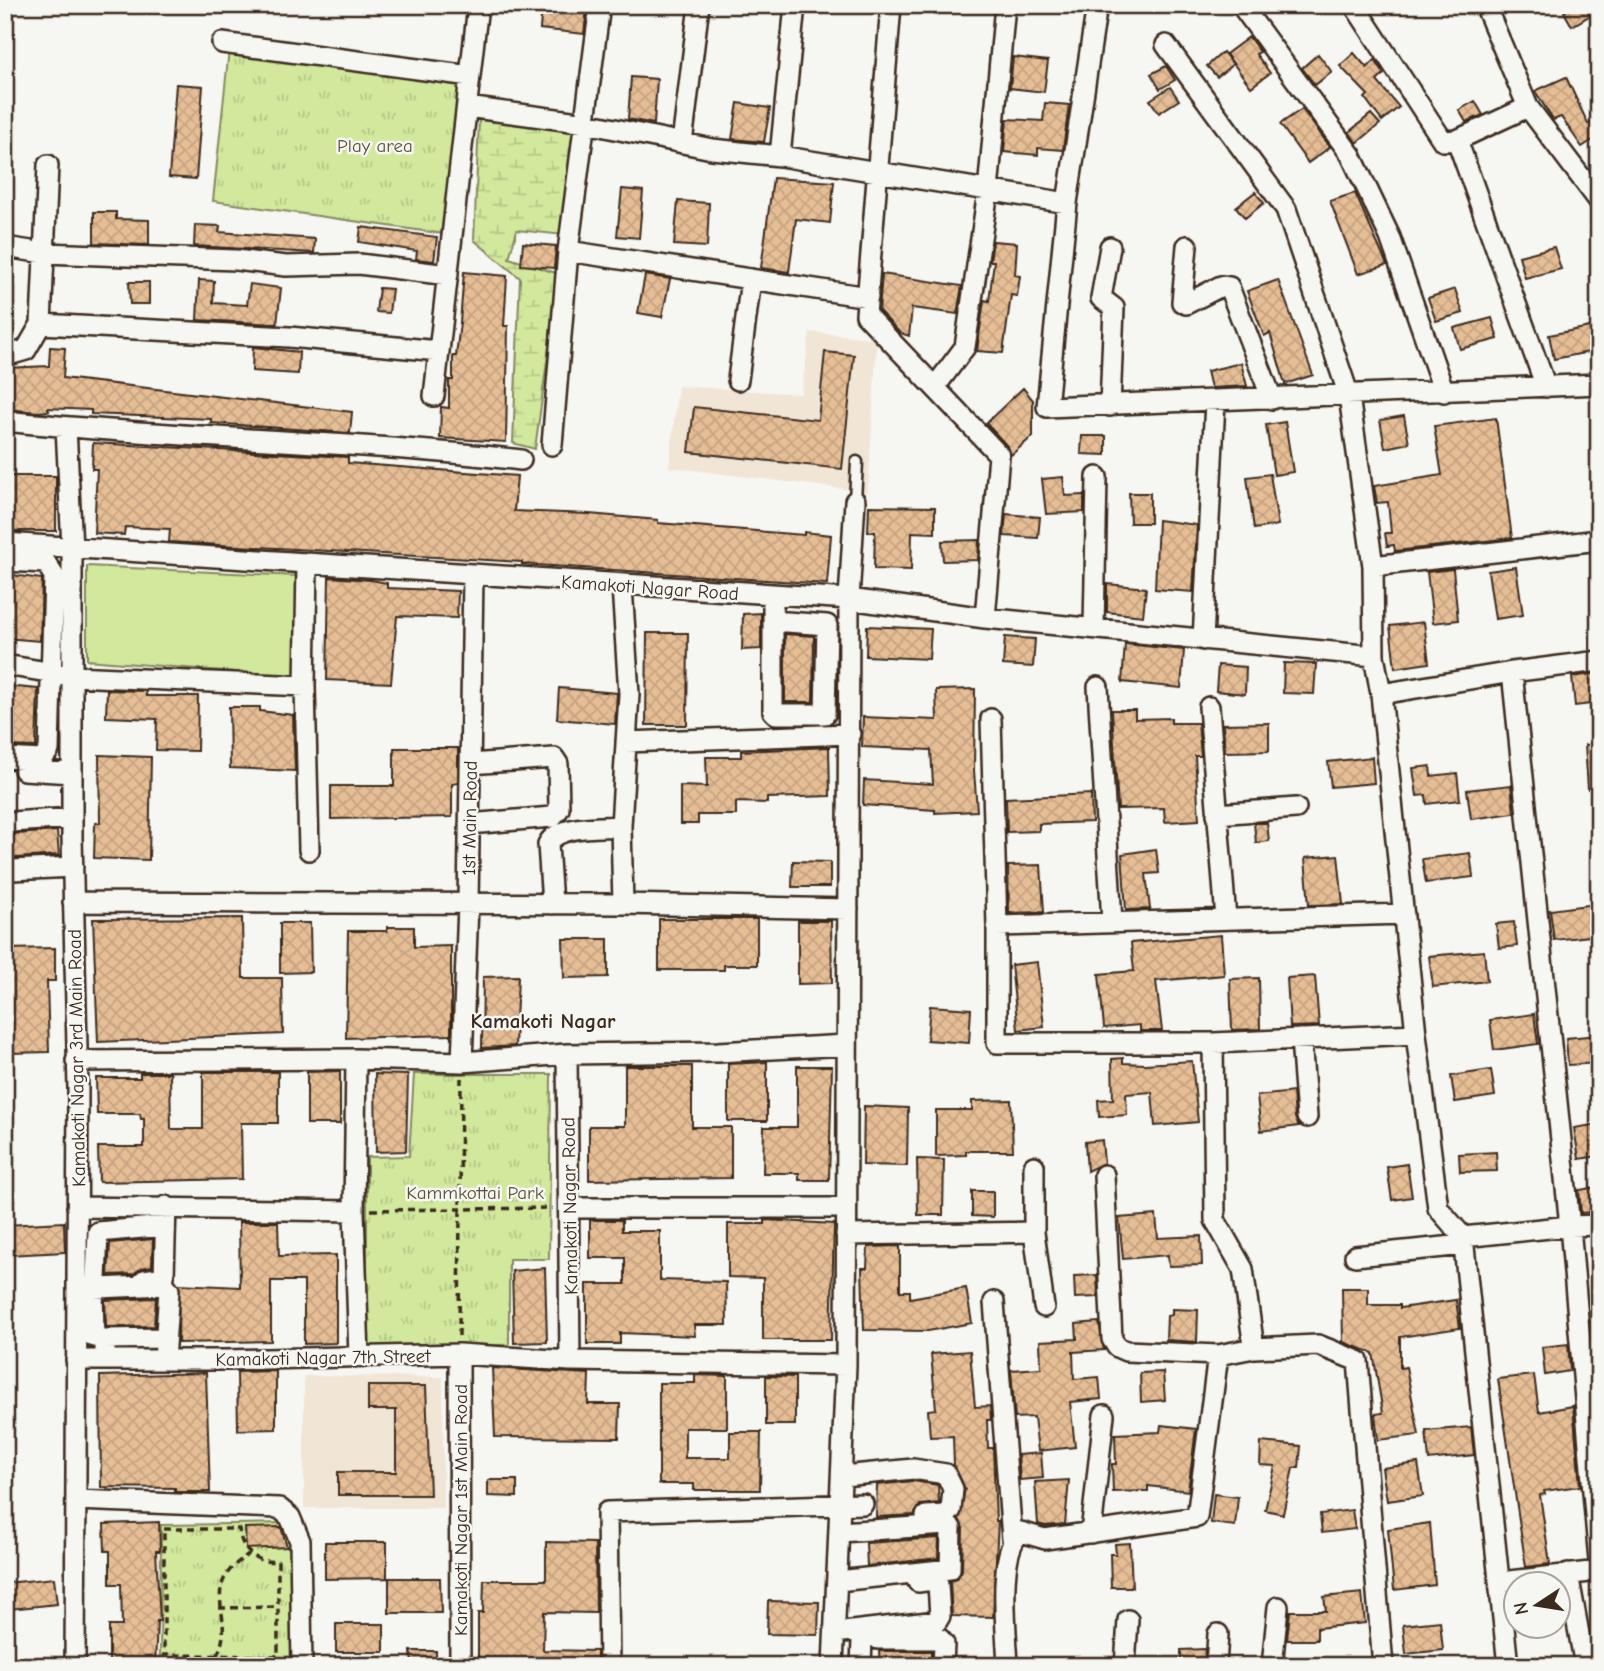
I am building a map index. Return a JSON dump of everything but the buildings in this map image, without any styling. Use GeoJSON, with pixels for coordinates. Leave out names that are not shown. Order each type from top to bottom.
{"type":"FeatureCollection","features":[{"type":"Feature","properties":{"kind":"street"},"geometry":{"type":"LineString","coordinates":[[434,396],[478,5]]}},
{"type":"Feature","properties":{"kind":"street"},"geometry":{"type":"LineString","coordinates":[[552,445],[568,251],[600,5]]}},
{"type":"Feature","properties":{"kind":"street"},"geometry":{"type":"LineString","coordinates":[[682,143],[699,5]]}},
{"type":"Feature","properties":{"kind":"street"},"geometry":{"type":"LineString","coordinates":[[780,156],[795,5]]}},
{"type":"Feature","properties":{"kind":"street"},"geometry":{"type":"LineString","coordinates":[[891,5],[866,315],[999,455],[985,618]]}},
{"type":"Feature","properties":{"kind":"street"},"geometry":{"type":"LineString","coordinates":[[935,387],[965,347],[989,191],[1005,5]]}},
{"type":"Feature","properties":{"kind":"street"},"geometry":{"type":"LineString","coordinates":[[1097,5],[1067,203],[1047,407],[1599,384]]}},
{"type":"Feature","properties":{"kind":"street"},"geometry":{"type":"LineString","coordinates":[[1241,5],[1350,155],[1390,237],[1444,391]]}},
{"type":"Feature","properties":{"kind":"street"},"geometry":{"type":"LineString","coordinates":[[1354,5],[1443,141],[1457,140],[1528,107]]}},
{"type":"Feature","properties":{"kind":"street"},"geometry":{"type":"LineString","coordinates":[[1485,5],[1528,107],[1599,201]]}},
{"type":"Feature","properties":{"kind":"street"},"geometry":{"type":"LineString","coordinates":[[222,43],[470,76]]}},
{"type":"Feature","properties":{"kind":"street"},"geometry":{"type":"LineString","coordinates":[[1166,45],[1286,209],[1349,396],[1373,566],[1374,656],[1381,694],[1416,1034],[1438,1208],[1464,1241],[1508,1666]]}},
{"type":"Feature","properties":{"kind":"street"},"geometry":{"type":"LineString","coordinates":[[467,107],[586,123],[682,143],[780,156],[1067,203]]}},
{"type":"Feature","properties":{"kind":"street"},"geometry":{"type":"LineString","coordinates":[[1457,140],[1546,387]]}},
{"type":"Feature","properties":{"kind":"street"},"geometry":{"type":"LineString","coordinates":[[5,356],[26,350],[41,324],[48,164]]}},
{"type":"Feature","properties":{"kind":"street"},"geometry":{"type":"LineString","coordinates":[[1187,246],[1182,302],[1186,304],[1221,286],[1228,287],[1272,399]]}},
{"type":"Feature","properties":{"kind":"street"},"geometry":{"type":"LineString","coordinates":[[5,247],[44,253],[236,261],[286,266],[359,264],[448,275]]}},
{"type":"Feature","properties":{"kind":"street"},"geometry":{"type":"LineString","coordinates":[[1110,247],[1101,298],[1103,303],[1114,308],[1110,406]]}},
{"type":"Feature","properties":{"kind":"street"},"geometry":{"type":"LineString","coordinates":[[568,251],[868,297]]}},
{"type":"Feature","properties":{"kind":"street"},"geometry":{"type":"LineString","coordinates":[[738,380],[751,279]]}},
{"type":"Feature","properties":{"kind":"street"},"geometry":{"type":"LineString","coordinates":[[41,324],[289,337],[439,351]]}},
{"type":"Feature","properties":{"kind":"street"},"geometry":{"type":"LineString","coordinates":[[1203,640],[1216,401]]}},
{"type":"Feature","properties":{"kind":"street"},"geometry":{"type":"LineString","coordinates":[[5,421],[217,439],[434,450],[521,460]]}},
{"type":"Feature","properties":{"kind":"street","name":"Kamakoti Nagar 3rd Main Road"},"geometry":{"type":"LineString","coordinates":[[66,427],[72,548],[77,1207],[86,1284],[76,1360],[75,1666]]}},
{"type":"Feature","properties":{"kind":"street"},"geometry":{"type":"LineString","coordinates":[[1094,628],[1097,477]]}},
{"type":"Feature","properties":{"kind":"street"},"geometry":{"type":"LineString","coordinates":[[833,1666],[837,1585],[851,1502],[846,1366],[846,1208],[849,599],[855,501]]}},
{"type":"Feature","properties":{"kind":"street"},"geometry":{"type":"LineString","coordinates":[[1373,566],[1599,540]]}},
{"type":"Feature","properties":{"kind":"street","name":"Kamakoti Nagar Road"},"geometry":{"type":"LineString","coordinates":[[5,543],[849,599],[985,618],[1374,656]]}},
{"type":"Feature","properties":{"kind":"street"},"geometry":{"type":"LineString","coordinates":[[5,561],[46,563],[54,576],[49,750],[41,760],[5,758]]}},
{"type":"Feature","properties":{"kind":"street"},"geometry":{"type":"LineString","coordinates":[[307,564],[305,686],[309,850]]}},
{"type":"Feature","properties":{"kind":"street","name":"1st Main Road"},"geometry":{"type":"LineString","coordinates":[[461,1062],[468,905],[473,575]]}},
{"type":"Feature","properties":{"kind":"street"},"geometry":{"type":"LineString","coordinates":[[622,586],[629,694],[621,826],[623,904]]}},
{"type":"Feature","properties":{"kind":"street"},"geometry":{"type":"LineString","coordinates":[[773,621],[826,624],[827,710],[821,714],[773,713],[773,621],[774,594]]}},
{"type":"Feature","properties":{"kind":"street"},"geometry":{"type":"LineString","coordinates":[[827,653],[849,653]]}},
{"type":"Feature","properties":{"kind":"street"},"geometry":{"type":"LineString","coordinates":[[1381,694],[1512,672],[1599,661]]}},
{"type":"Feature","properties":{"kind":"street"},"geometry":{"type":"LineString","coordinates":[[5,665],[72,676],[305,686]]}},
{"type":"Feature","properties":{"kind":"street"},"geometry":{"type":"LineString","coordinates":[[1512,672],[1570,1226],[1599,1561]]}},
{"type":"Feature","properties":{"kind":"street"},"geometry":{"type":"LineString","coordinates":[[827,682],[850,681]]}},
{"type":"Feature","properties":{"kind":"street"},"geometry":{"type":"LineString","coordinates":[[1098,687],[1112,922]]}},
{"type":"Feature","properties":{"kind":"street"},"geometry":{"type":"LineString","coordinates":[[1209,708],[1226,919]]}},
{"type":"Feature","properties":{"kind":"street"},"geometry":{"type":"LineString","coordinates":[[821,714],[822,735]]}},
{"type":"Feature","properties":{"kind":"street"},"geometry":{"type":"LineString","coordinates":[[991,719],[998,926],[998,1043],[1213,1043],[1416,1034]]}},
{"type":"Feature","properties":{"kind":"street"},"geometry":{"type":"LineString","coordinates":[[626,742],[850,734]]}},
{"type":"Feature","properties":{"kind":"street"},"geometry":{"type":"LineString","coordinates":[[469,824],[552,817],[559,810],[558,764],[554,758],[470,764]]}},
{"type":"Feature","properties":{"kind":"street"},"geometry":{"type":"LineString","coordinates":[[5,769],[72,773]]}},
{"type":"Feature","properties":{"kind":"street"},"geometry":{"type":"LineString","coordinates":[[1217,814],[1296,808]]}},
{"type":"Feature","properties":{"kind":"street"},"geometry":{"type":"LineString","coordinates":[[5,826],[12,822],[72,818]]}},
{"type":"Feature","properties":{"kind":"street"},"geometry":{"type":"LineString","coordinates":[[552,904],[548,844],[551,838],[561,832],[621,826]]}},
{"type":"Feature","properties":{"kind":"street"},"geometry":{"type":"LineString","coordinates":[[5,865],[12,870],[73,867]]}},
{"type":"Feature","properties":{"kind":"street"},"geometry":{"type":"LineString","coordinates":[[74,902],[623,904],[848,909]]}},
{"type":"Feature","properties":{"kind":"street"},"geometry":{"type":"LineString","coordinates":[[998,926],[1404,914]]}},
{"type":"Feature","properties":{"kind":"street"},"geometry":{"type":"LineString","coordinates":[[1301,1039],[1307,1117]]}},
{"type":"Feature","properties":{"kind":"street"},"geometry":{"type":"LineString","coordinates":[[1213,1043],[1215,1220],[1243,1269],[1254,1348]]}},
{"type":"Feature","properties":{"kind":"street"},"geometry":{"type":"LineString","coordinates":[[76,1061],[356,1059],[461,1062],[567,1054],[718,1052],[847,1045]]}},
{"type":"Feature","properties":{"kind":"street","name":"Kamakoti Nagar Road"},"geometry":{"type":"LineString","coordinates":[[567,1054],[570,1362]]}},
{"type":"Feature","properties":{"kind":"street"},"geometry":{"type":"LineString","coordinates":[[356,1059],[354,1211],[359,1356]]}},
{"type":"Feature","properties":{"kind":"street"},"geometry":{"type":"LineString","coordinates":[[1034,1166],[1034,1232],[1044,1307]]}},
{"type":"Feature","properties":{"kind":"street"},"geometry":{"type":"LineString","coordinates":[[1104,1175],[1112,1339],[1117,1347],[1126,1352],[1218,1355],[1254,1348],[1318,1345],[1357,1361],[1383,1666]]}},
{"type":"Feature","properties":{"kind":"street"},"geometry":{"type":"LineString","coordinates":[[77,1207],[166,1216],[354,1211]]}},
{"type":"Feature","properties":{"kind":"street"},"geometry":{"type":"LineString","coordinates":[[569,1208],[846,1208]]}},
{"type":"Feature","properties":{"kind":"street"},"geometry":{"type":"LineString","coordinates":[[86,1284],[164,1277],[166,1216]]}},
{"type":"Feature","properties":{"kind":"street"},"geometry":{"type":"LineString","coordinates":[[165,1338],[105,1349],[94,1337],[86,1284],[98,1232],[166,1216]]}},
{"type":"Feature","properties":{"kind":"street"},"geometry":{"type":"LineString","coordinates":[[1355,1256],[1570,1226],[1599,1225]]}},
{"type":"Feature","properties":{"kind":"street"},"geometry":{"type":"LineString","coordinates":[[846,1235],[1034,1232]]}},
{"type":"Feature","properties":{"kind":"street"},"geometry":{"type":"LineString","coordinates":[[86,1284],[165,1285],[169,1294],[164,1360]]}},
{"type":"Feature","properties":{"kind":"street"},"geometry":{"type":"LineString","coordinates":[[994,1302],[1012,1539],[1006,1564],[1008,1666]]}},
{"type":"Feature","properties":{"kind":"street","name":"Kamakoti Nagar 7th Street"},"geometry":{"type":"LineString","coordinates":[[76,1360],[105,1349],[164,1360],[459,1354],[570,1362]]}},
{"type":"Feature","properties":{"kind":"street","name":"Kamakoti Nagar 1st Main Road"},"geometry":{"type":"LineString","coordinates":[[459,1354],[460,1666]]}},
{"type":"Feature","properties":{"kind":"street"},"geometry":{"type":"LineString","coordinates":[[1012,1539],[1021,1532],[1045,1539],[1197,1517],[1218,1355]]}},
{"type":"Feature","properties":{"kind":"street"},"geometry":{"type":"LineString","coordinates":[[570,1362],[846,1366]]}},
{"type":"Feature","properties":{"kind":"street"},"geometry":{"type":"LineString","coordinates":[[1091,1533],[1104,1415]]}},
{"type":"Feature","properties":{"kind":"street"},"geometry":{"type":"LineString","coordinates":[[76,1500],[279,1508],[290,1517],[300,1541],[302,1666]]}},
{"type":"Feature","properties":{"kind":"street"},"geometry":{"type":"LineString","coordinates":[[609,1666],[607,1511],[851,1502],[951,1528],[950,1569],[837,1585]]}},
{"type":"Feature","properties":{"kind":"street"},"geometry":{"type":"LineString","coordinates":[[1572,1574],[1599,1571]]}},
{"type":"Feature","properties":{"kind":"street"},"geometry":{"type":"LineString","coordinates":[[835,1637],[937,1621],[940,1616],[937,1581],[837,1585]]}},
{"type":"Feature","properties":{"kind":"street"},"geometry":{"type":"LineString","coordinates":[[1572,1594],[1586,1666]]}},
{"type":"Feature","properties":{"kind":"street"},"geometry":{"type":"LineString","coordinates":[[1272,1666],[1278,1607]]}},
{"type":"Feature","properties":{"kind":"street"},"geometry":{"type":"LineString","coordinates":[[1125,1666],[1128,1620]]}},
{"type":"Feature","properties":{"kind":"street"},"geometry":{"type":"LineString","coordinates":[[1216,1666],[1218,1634]]}},
{"type":"Feature","properties":{"kind":"street"},"geometry":{"type":"LineString","coordinates":[[835,1637],[935,1637],[943,1644],[943,1666]]}},
{"type":"Feature","properties":{"kind":"street"},"geometry":{"type":"LineString","coordinates":[[861,1666],[862,1639]]}},
{"type":"Feature","properties":{"kind":"lane"},"geometry":{"type":"LineString","coordinates":[[855,501],[857,462]]}},
{"type":"Feature","properties":{"kind":"path"},"geometry":{"type":"LineString","coordinates":[[459,1354],[461,1062]]}},
{"type":"Feature","properties":{"kind":"path"},"geometry":{"type":"LineString","coordinates":[[354,1211],[569,1208]]}},
{"type":"Feature","properties":{"kind":"path"},"geometry":{"type":"LineString","coordinates":[[164,1529],[239,1530],[241,1543],[249,1554],[262,1561],[278,1561],[278,1607],[278,1656],[164,1655],[164,1529]]}},
{"type":"Feature","properties":{"kind":"path"},"geometry":{"type":"LineString","coordinates":[[217,1656],[224,1634],[219,1608],[225,1578],[249,1554]]}},
{"type":"Feature","properties":{"kind":"path"},"geometry":{"type":"LineString","coordinates":[[219,1608],[301,1607]]}},
{"type":"Feature","properties":{"kind":"shaded area"},"geometry":{"type":"Polygon","coordinates":[[[810,332],[877,339],[868,492],[669,467],[678,386],[801,394],[810,332]]]}},
{"type":"Feature","properties":{"kind":"shaded area"},"geometry":{"type":"Polygon","coordinates":[[[304,1376],[443,1377],[443,1508],[304,1508],[304,1376]]]}},
{"type":"Feature","properties":{"kind":"green space","name":"Play area"},"geometry":{"type":"Polygon","coordinates":[[[229,49],[470,76],[445,234],[213,201],[229,49]]]}},
{"type":"Feature","properties":{"kind":"green space"},"geometry":{"type":"Polygon","coordinates":[[[479,120],[575,129],[564,235],[517,230],[509,258],[559,274],[535,449],[513,443],[520,278],[474,240],[479,120]]]}},
{"type":"Feature","properties":{"kind":"green space"},"geometry":{"type":"Polygon","coordinates":[[[87,566],[298,576],[298,677],[87,660],[87,566]]]}},
{"type":"Feature","properties":{"kind":"green space","name":"Kammkottai Park"},"geometry":{"type":"Polygon","coordinates":[[[414,1074],[551,1074],[549,1259],[509,1259],[509,1345],[367,1346],[367,1157],[409,1156],[414,1074]]]}},
{"type":"Feature","properties":{"kind":"green space"},"geometry":{"type":"Polygon","coordinates":[[[290,1523],[291,1659],[160,1663],[161,1525],[290,1523]]]}},
{"type":"Feature","properties":{"kind":"district","name":"Kamakoti Nagar"},"geometry":{"type":"Point","coordinates":[543,1021]}}]}
